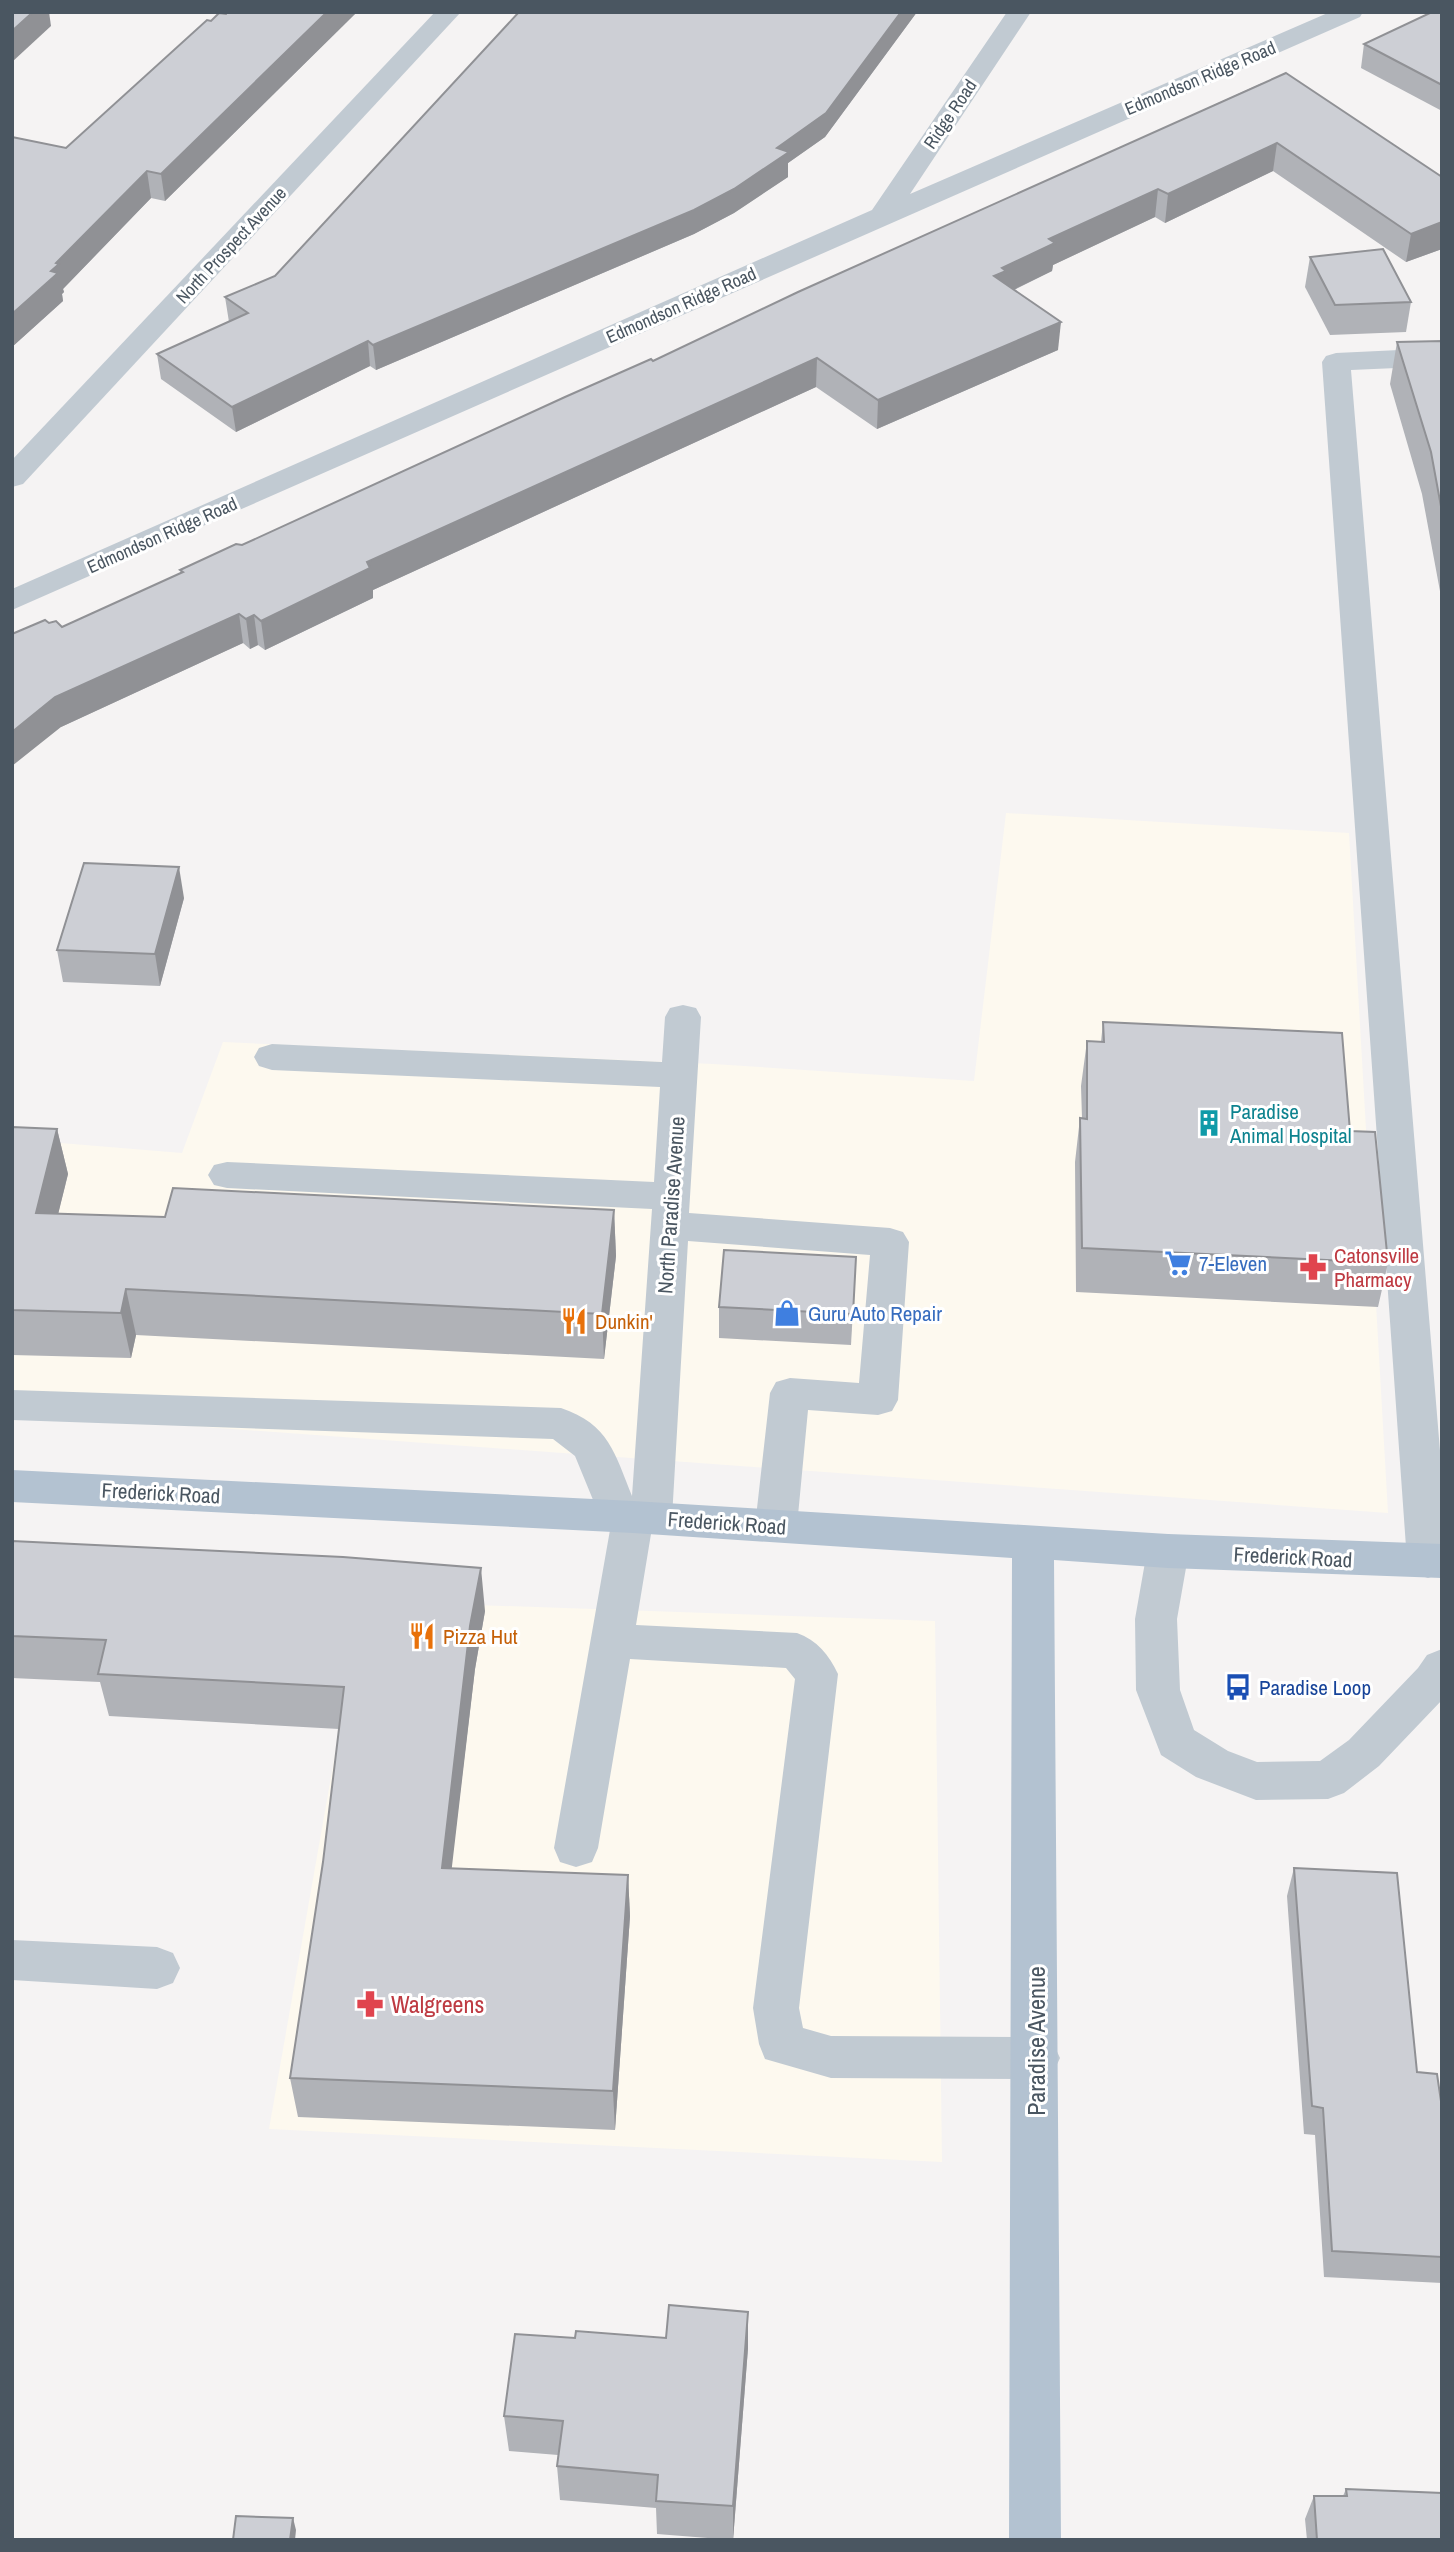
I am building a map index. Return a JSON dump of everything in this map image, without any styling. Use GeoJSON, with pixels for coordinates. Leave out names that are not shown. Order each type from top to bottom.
{"type":"FeatureCollection","features":[{"type":"Feature","properties":{"kind":"main road","name":"Frederick Road"},"geometry":{"type":"LineString","coordinates":[[12,1486],[635,1517],[1168,1551],[1435,1561]]}},
{"type":"Feature","properties":{"kind":"main road","name":"Paradise Avenue"},"geometry":{"type":"LineString","coordinates":[[1033,1542],[1035,2540]]}},
{"type":"Feature","properties":{"kind":"street","name":"North Prospect Avenue"},"geometry":{"type":"LineString","coordinates":[[12,478],[449,12]]}},
{"type":"Feature","properties":{"kind":"street","name":"Ridge Road"},"geometry":{"type":"LineString","coordinates":[[882,215],[1019,12]]}},
{"type":"Feature","properties":{"kind":"street","name":"Edmondson Ridge Road"},"geometry":{"type":"LineString","coordinates":[[12,601],[882,215],[1351,12]]}},
{"type":"Feature","properties":{"kind":"street"},"geometry":{"type":"LineString","coordinates":[[1435,1561],[1336,362],[1442,357]]}},
{"type":"Feature","properties":{"kind":"street","name":"North Paradise Avenue"},"geometry":{"type":"LineString","coordinates":[[576,1849],[635,1517],[670,1211],[683,1017]]}},
{"type":"Feature","properties":{"kind":"street"},"geometry":{"type":"LineString","coordinates":[[271,1057],[680,1075]]}},
{"type":"Feature","properties":{"kind":"street"},"geometry":{"type":"LineString","coordinates":[[227,1175],[670,1211],[890,1242],[878,1400],[790,1393],[776,1526]]}},
{"type":"Feature","properties":{"kind":"street"},"geometry":{"type":"LineString","coordinates":[[12,1405],[561,1424],[591,1446],[635,1517]]}},
{"type":"Feature","properties":{"kind":"street"},"geometry":{"type":"LineString","coordinates":[[1168,1551],[1156,1619],[1158,1690],[1176,1742],[1212,1764],[1256,1781],[1328,1780],[1364,1754],[1433,1681],[1442,1667]]}},
{"type":"Feature","properties":{"kind":"street"},"geometry":{"type":"LineString","coordinates":[[611,1641],[797,1651],[817,1674],[776,2008],[782,2044],[831,2057],[1036,2058]]}},
{"type":"Feature","properties":{"kind":"street"},"geometry":{"type":"LineString","coordinates":[[12,1959],[157,1968]]}},
{"type":"Feature","properties":{"kind":"shaded area"},"geometry":{"type":"Polygon","coordinates":[[[1006,813],[1349,833],[1388,1513],[12,1413],[12,1139],[182,1153],[223,1042],[713,1064],[974,1081],[1006,813]]]}},
{"type":"Feature","properties":{"kind":"shaded area"},"geometry":{"type":"Polygon","coordinates":[[[362,1601],[935,1621],[942,2162],[269,2129],[362,1601]]]}},
{"type":"Feature","properties":{"kind":"building"},"geometry":{"type":"Polygon","coordinates":[[[12,12],[33,12],[12,31],[12,12]]]}},
{"type":"Feature","properties":{"kind":"building"},"geometry":{"type":"Polygon","coordinates":[[[327,12],[161,174],[147,171],[56,263],[59,264],[51,271],[58,273],[12,314],[12,137],[66,148],[207,20],[211,21],[219,13],[327,12]]]}},
{"type":"Feature","properties":{"kind":"building"},"geometry":{"type":"Polygon","coordinates":[[[519,12],[901,12],[826,113],[777,148],[789,152],[734,189],[694,210],[373,345],[368,341],[232,407],[157,354],[248,313],[225,297],[275,276],[519,12]]]}},
{"type":"Feature","properties":{"kind":"building"},"geometry":{"type":"Polygon","coordinates":[[[1432,12],[1442,12],[1442,85],[1364,44],[1432,12]]]}},
{"type":"Feature","properties":{"kind":"building"},"geometry":{"type":"Polygon","coordinates":[[[1286,73],[1442,177],[1442,222],[1411,234],[1277,143],[1168,194],[1158,189],[1049,239],[1055,243],[1002,268],[1006,271],[994,276],[1061,322],[878,400],[817,358],[367,562],[370,568],[261,621],[254,615],[246,619],[239,614],[55,697],[12,732],[12,634],[45,620],[49,623],[56,621],[62,627],[183,572],[180,570],[236,544],[242,545],[565,397],[651,359],[653,361],[798,292],[1286,73]]]}},
{"type":"Feature","properties":{"kind":"building"},"geometry":{"type":"Polygon","coordinates":[[[1383,249],[1411,302],[1335,305],[1310,257],[1383,249]]]}},
{"type":"Feature","properties":{"kind":"building"},"geometry":{"type":"Polygon","coordinates":[[[1442,341],[1442,512],[1431,452],[1397,342],[1442,341]]]}},
{"type":"Feature","properties":{"kind":"building"},"geometry":{"type":"Polygon","coordinates":[[[84,863],[179,867],[155,954],[57,950],[84,863]]]}},
{"type":"Feature","properties":{"kind":"building"},"geometry":{"type":"Polygon","coordinates":[[[1103,1022],[1342,1033],[1350,1131],[1375,1132],[1388,1263],[1082,1248],[1080,1118],[1087,1119],[1087,1041],[1104,1042],[1103,1022]]]}},
{"type":"Feature","properties":{"kind":"building"},"geometry":{"type":"Polygon","coordinates":[[[12,1127],[57,1129],[36,1213],[165,1217],[173,1188],[614,1210],[602,1314],[126,1289],[121,1313],[12,1310],[12,1127]]]}},
{"type":"Feature","properties":{"kind":"building"},"geometry":{"type":"Polygon","coordinates":[[[724,1250],[856,1257],[853,1314],[719,1307],[724,1250]]]}},
{"type":"Feature","properties":{"kind":"building"},"geometry":{"type":"Polygon","coordinates":[[[12,1541],[343,1557],[481,1568],[470,1626],[442,1868],[628,1875],[613,2091],[290,2078],[323,1862],[344,1687],[98,1674],[106,1640],[12,1636],[12,1541]]]}},
{"type":"Feature","properties":{"kind":"building"},"geometry":{"type":"Polygon","coordinates":[[[1294,1868],[1397,1873],[1417,2072],[1437,2074],[1442,2108],[1442,2257],[1332,2251],[1323,2108],[1312,2106],[1294,1868]]]}},
{"type":"Feature","properties":{"kind":"building"},"geometry":{"type":"Polygon","coordinates":[[[669,2305],[748,2312],[733,2506],[656,2501],[658,2475],[557,2466],[563,2421],[504,2416],[515,2334],[575,2338],[576,2331],[666,2338],[669,2305]]]}},
{"type":"Feature","properties":{"kind":"building"},"geometry":{"type":"Polygon","coordinates":[[[1346,2489],[1442,2493],[1442,2540],[1317,2540],[1314,2496],[1347,2496],[1346,2489]]]}},
{"type":"Feature","properties":{"kind":"building"},"geometry":{"type":"Polygon","coordinates":[[[236,2516],[293,2518],[290,2540],[233,2540],[236,2516]]]}},
{"type":"Feature","properties":{"kind":"place","name":"Paradise Animal Hospital"},"geometry":{"type":"Point","coordinates":[1209,1123]}},
{"type":"Feature","properties":{"kind":"place","name":"7-Eleven"},"geometry":{"type":"Point","coordinates":[1178,1263]}},
{"type":"Feature","properties":{"kind":"place","name":"Catonsville Pharmacy"},"geometry":{"type":"Point","coordinates":[1313,1267]}},
{"type":"Feature","properties":{"kind":"place","name":"Guru Auto Repair"},"geometry":{"type":"Point","coordinates":[787,1313]}},
{"type":"Feature","properties":{"kind":"place","name":"Dunkin'"},"geometry":{"type":"Point","coordinates":[574,1321]}},
{"type":"Feature","properties":{"kind":"place","name":"Pizza Hut"},"geometry":{"type":"Point","coordinates":[422,1636]}},
{"type":"Feature","properties":{"kind":"place","name":"Paradise Loop"},"geometry":{"type":"Point","coordinates":[1238,1687]}},
{"type":"Feature","properties":{"kind":"place","name":"Walgreens"},"geometry":{"type":"Point","coordinates":[370,2004]}}]}
